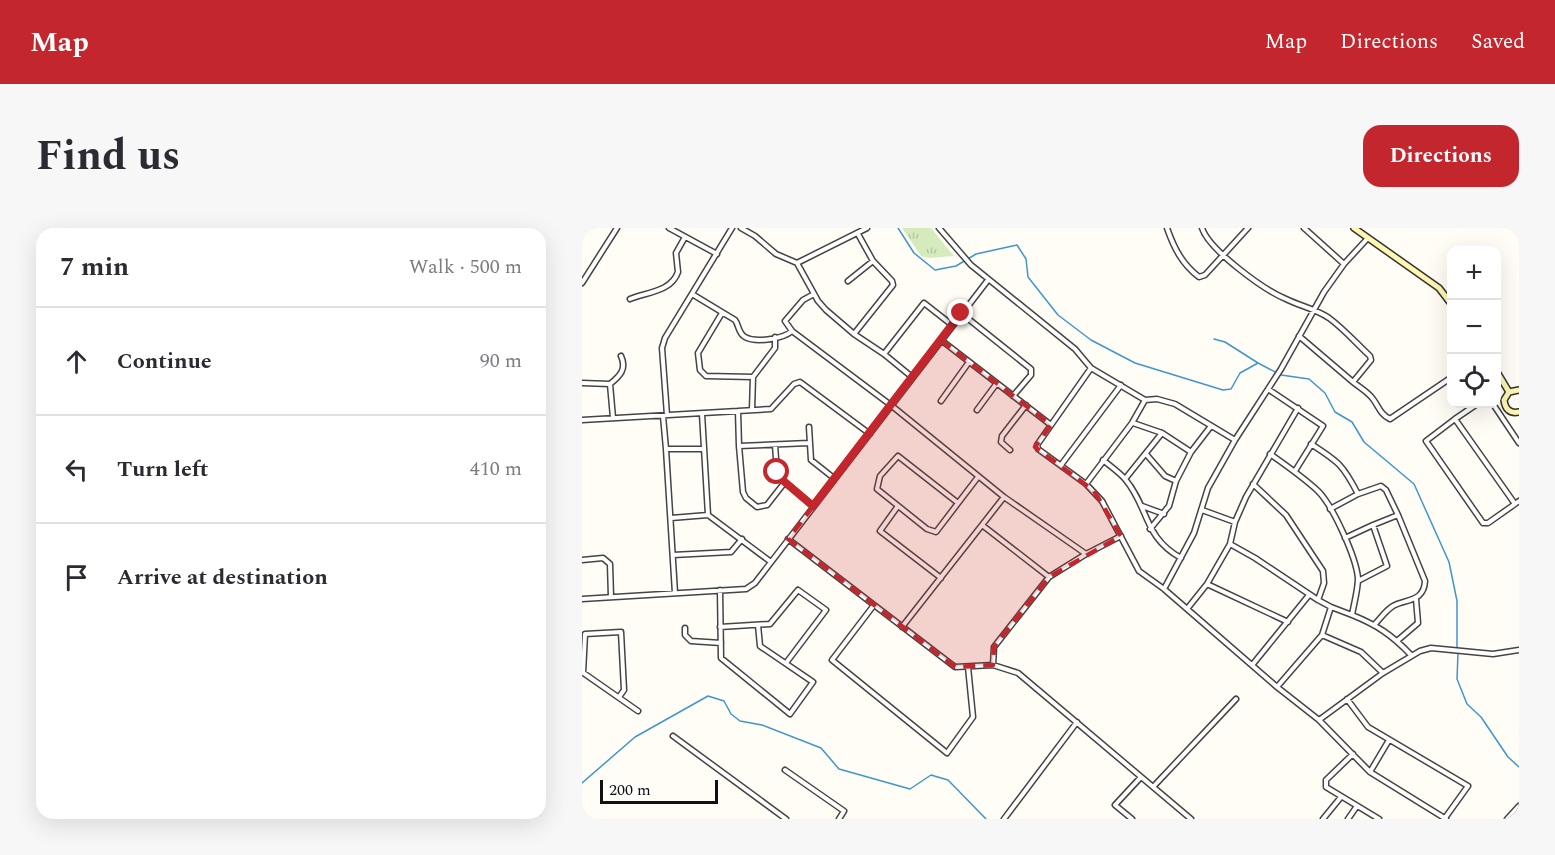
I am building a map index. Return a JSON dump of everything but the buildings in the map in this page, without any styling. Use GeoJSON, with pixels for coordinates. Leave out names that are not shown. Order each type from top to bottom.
{"type":"FeatureCollection","features":[{"type":"Feature","properties":{"kind":"street"},"geometry":{"type":"LineString","coordinates":[[582,283],[617,228]]}},
{"type":"Feature","properties":{"kind":"street"},"geometry":{"type":"LineString","coordinates":[[669,228],[717,254]]}},
{"type":"Feature","properties":{"kind":"street"},"geometry":{"type":"LineString","coordinates":[[675,593],[662,348],[665,338],[732,228]]}},
{"type":"Feature","properties":{"kind":"street"},"geometry":{"type":"LineString","coordinates":[[741,228],[755,236],[776,254],[797,263],[814,294],[826,310],[912,377]]}},
{"type":"Feature","properties":{"kind":"street"},"geometry":{"type":"LineString","coordinates":[[797,263],[867,228]]}},
{"type":"Feature","properties":{"kind":"street"},"geometry":{"type":"LineString","coordinates":[[939,228],[971,265],[1075,350],[1091,368],[1145,400],[1157,399],[1175,404],[1235,440]]}},
{"type":"Feature","properties":{"kind":"street"},"geometry":{"type":"LineString","coordinates":[[1167,228],[1178,254],[1199,277],[1205,275],[1248,228]]}},
{"type":"Feature","properties":{"kind":"street"},"geometry":{"type":"LineString","coordinates":[[1202,228],[1208,240],[1223,255],[1269,291],[1329,318],[1370,356],[1370,361],[1353,382]]}},
{"type":"Feature","properties":{"kind":"street"},"geometry":{"type":"LineString","coordinates":[[1304,228],[1344,264]]}},
{"type":"Feature","properties":{"kind":"street"},"geometry":{"type":"LineString","coordinates":[[1354,228],[1439,288],[1448,300]]}},
{"type":"Feature","properties":{"kind":"street"},"geometry":{"type":"LineString","coordinates":[[854,334],[893,285],[873,261],[858,234]]}},
{"type":"Feature","properties":{"kind":"street"},"geometry":{"type":"LineString","coordinates":[[630,299],[662,290],[671,284],[678,272],[676,253],[685,237]]}},
{"type":"Feature","properties":{"kind":"street"},"geometry":{"type":"LineString","coordinates":[[1164,589],[1194,533],[1208,488],[1235,440],[1281,369],[1313,309],[1344,264],[1367,239]]}},
{"type":"Feature","properties":{"kind":"street"},"geometry":{"type":"LineString","coordinates":[[848,281],[873,261]]}},
{"type":"Feature","properties":{"kind":"street"},"geometry":{"type":"LineString","coordinates":[[582,598],[746,589],[755,583],[988,280]]}},
{"type":"Feature","properties":{"kind":"street"},"geometry":{"type":"LineString","coordinates":[[692,294],[738,323],[740,332],[745,337],[754,340],[786,336],[792,332]]}},
{"type":"Feature","properties":{"kind":"street"},"geometry":{"type":"LineString","coordinates":[[814,294],[803,300],[785,321],[792,332],[892,406],[978,477],[1086,554]]}},
{"type":"Feature","properties":{"kind":"street"},"geometry":{"type":"LineString","coordinates":[[884,354],[924,303],[952,326]]}},
{"type":"Feature","properties":{"kind":"street"},"geometry":{"type":"LineString","coordinates":[[722,313],[698,353],[700,370],[706,376],[753,376]]}},
{"type":"Feature","properties":{"kind":"street"},"geometry":{"type":"LineString","coordinates":[[961,313],[1031,369],[1031,375],[1013,396]]}},
{"type":"Feature","properties":{"kind":"street"},"geometry":{"type":"LineString","coordinates":[[1299,336],[1366,392],[1382,413],[1390,419],[1447,380]]}},
{"type":"Feature","properties":{"kind":"street"},"geometry":{"type":"LineString","coordinates":[[752,410],[753,376],[775,348],[775,337]]}},
{"type":"Feature","properties":{"kind":"street"},"geometry":{"type":"LineString","coordinates":[[941,340],[1051,424]]}},
{"type":"Feature","properties":{"kind":"street"},"geometry":{"type":"LineString","coordinates":[[582,383],[610,384],[620,376],[624,368],[621,356]]}},
{"type":"Feature","properties":{"kind":"street"},"geometry":{"type":"LineString","coordinates":[[941,401],[969,362]]}},
{"type":"Feature","properties":{"kind":"street"},"geometry":{"type":"LineString","coordinates":[[1091,368],[1037,447],[1086,484],[1102,501],[1139,571],[1164,589],[1277,687],[1319,720],[1371,772],[1445,819],[1468,786],[1368,727],[1347,699]]}},
{"type":"Feature","properties":{"kind":"street"},"geometry":{"type":"LineString","coordinates":[[1501,379],[1509,392]]}},
{"type":"Feature","properties":{"kind":"street"},"geometry":{"type":"LineString","coordinates":[[582,420],[774,408],[794,384],[800,382],[870,434]]}},
{"type":"Feature","properties":{"kind":"street"},"geometry":{"type":"LineString","coordinates":[[610,384],[613,418]]}},
{"type":"Feature","properties":{"kind":"street"},"geometry":{"type":"LineString","coordinates":[[977,410],[998,384]]}},
{"type":"Feature","properties":{"kind":"street"},"geometry":{"type":"LineString","coordinates":[[1061,465],[1121,385]]}},
{"type":"Feature","properties":{"kind":"street"},"geometry":{"type":"LineString","coordinates":[[1268,389],[1323,426],[1295,471]]}},
{"type":"Feature","properties":{"kind":"street"},"geometry":{"type":"LineString","coordinates":[[1506,408],[1505,398],[1509,392],[1519,390]]}},
{"type":"Feature","properties":{"kind":"street"},"geometry":{"type":"LineString","coordinates":[[1086,484],[1132,423],[1145,400]]}},
{"type":"Feature","properties":{"kind":"street"},"geometry":{"type":"LineString","coordinates":[[1010,450],[1000,439],[1026,405]]}},
{"type":"Feature","properties":{"kind":"street"},"geometry":{"type":"LineString","coordinates":[[1187,609],[1207,584],[1230,544],[1235,522],[1253,484],[1298,408]]}},
{"type":"Feature","properties":{"kind":"street"},"geometry":{"type":"LineString","coordinates":[[1455,419],[1517,503],[1488,523],[1481,522],[1426,441],[1455,419],[1471,408]]}},
{"type":"Feature","properties":{"kind":"street"},"geometry":{"type":"LineString","coordinates":[[1495,408],[1519,443]]}},
{"type":"Feature","properties":{"kind":"street"},"geometry":{"type":"LineString","coordinates":[[1506,408],[1512,412],[1519,412]]}},
{"type":"Feature","properties":{"kind":"street"},"geometry":{"type":"LineString","coordinates":[[1499,413],[1506,408]]}},
{"type":"Feature","properties":{"kind":"street"},"geometry":{"type":"LineString","coordinates":[[738,411],[738,446],[743,492],[746,498],[757,507],[767,505],[785,482]]}},
{"type":"Feature","properties":{"kind":"street"},"geometry":{"type":"LineString","coordinates":[[702,414],[708,515]]}},
{"type":"Feature","properties":{"kind":"street"},"geometry":{"type":"LineString","coordinates":[[1132,423],[1162,433],[1191,452]]}},
{"type":"Feature","properties":{"kind":"street"},"geometry":{"type":"LineString","coordinates":[[1150,529],[1169,506],[1176,481],[1191,452],[1211,426]]}},
{"type":"Feature","properties":{"kind":"street"},"geometry":{"type":"LineString","coordinates":[[809,427],[811,460],[835,478]]}},
{"type":"Feature","properties":{"kind":"street"},"geometry":{"type":"LineString","coordinates":[[1125,479],[1162,433]]}},
{"type":"Feature","properties":{"kind":"street"},"geometry":{"type":"LineString","coordinates":[[738,446],[809,443]]}},
{"type":"Feature","properties":{"kind":"street"},"geometry":{"type":"LineString","coordinates":[[1311,444],[1344,468],[1358,494]]}},
{"type":"Feature","properties":{"kind":"street"},"geometry":{"type":"LineString","coordinates":[[775,445],[777,472],[780,478],[813,506]]}},
{"type":"Feature","properties":{"kind":"street"},"geometry":{"type":"LineString","coordinates":[[666,449],[704,449]]}},
{"type":"Feature","properties":{"kind":"street"},"geometry":{"type":"LineString","coordinates":[[1146,454],[1165,476],[1176,481]]}},
{"type":"Feature","properties":{"kind":"street"},"geometry":{"type":"LineString","coordinates":[[1270,454],[1295,471],[1319,492],[1345,538],[1353,557],[1358,581],[1352,615]]}},
{"type":"Feature","properties":{"kind":"street"},"geometry":{"type":"LineString","coordinates":[[958,503],[898,456],[880,476],[877,489],[927,529],[936,532],[978,477]]}},
{"type":"Feature","properties":{"kind":"street"},"geometry":{"type":"LineString","coordinates":[[1103,460],[1125,479],[1142,506],[1150,529],[1167,550],[1181,558]]}},
{"type":"Feature","properties":{"kind":"street"},"geometry":{"type":"LineString","coordinates":[[1253,484],[1286,515],[1323,571],[1324,582],[1318,600]]}},
{"type":"Feature","properties":{"kind":"street"},"geometry":{"type":"LineString","coordinates":[[1330,509],[1358,494],[1377,487],[1383,488],[1398,515],[1425,581],[1424,589],[1416,599],[1395,605],[1387,610],[1375,624]]}},
{"type":"Feature","properties":{"kind":"street"},"geometry":{"type":"LineString","coordinates":[[902,627],[1005,497]]}},
{"type":"Feature","properties":{"kind":"street"},"geometry":{"type":"LineString","coordinates":[[898,506],[880,531],[941,578]]}},
{"type":"Feature","properties":{"kind":"street"},"geometry":{"type":"LineString","coordinates":[[1142,506],[1164,514]]}},
{"type":"Feature","properties":{"kind":"street"},"geometry":{"type":"LineString","coordinates":[[1202,510],[1235,522]]}},
{"type":"Feature","properties":{"kind":"street"},"geometry":{"type":"LineString","coordinates":[[670,518],[708,515],[771,562]]}},
{"type":"Feature","properties":{"kind":"street"},"geometry":{"type":"LineString","coordinates":[[1345,538],[1398,515]]}},
{"type":"Feature","properties":{"kind":"street"},"geometry":{"type":"LineString","coordinates":[[982,525],[1049,577]]}},
{"type":"Feature","properties":{"kind":"street"},"geometry":{"type":"LineString","coordinates":[[1358,581],[1387,566],[1373,525]]}},
{"type":"Feature","properties":{"kind":"street"},"geometry":{"type":"LineString","coordinates":[[993,665],[994,647],[1049,577],[1120,536]]}},
{"type":"Feature","properties":{"kind":"street"},"geometry":{"type":"LineString","coordinates":[[673,555],[731,552],[742,539]]}},
{"type":"Feature","properties":{"kind":"street"},"geometry":{"type":"LineString","coordinates":[[788,539],[956,667],[993,665],[1018,673],[1191,819]]}},
{"type":"Feature","properties":{"kind":"street"},"geometry":{"type":"LineString","coordinates":[[1230,544],[1330,607],[1375,624],[1397,640],[1411,655]]}},
{"type":"Feature","properties":{"kind":"street"},"geometry":{"type":"LineString","coordinates":[[582,560],[603,558],[610,564],[611,597]]}},
{"type":"Feature","properties":{"kind":"street"},"geometry":{"type":"LineString","coordinates":[[1207,584],[1287,622]]}},
{"type":"Feature","properties":{"kind":"street"},"geometry":{"type":"LineString","coordinates":[[720,590],[721,658],[790,714],[813,682],[760,646],[758,625]]}},
{"type":"Feature","properties":{"kind":"street"},"geometry":{"type":"LineString","coordinates":[[720,627],[771,624],[798,590],[826,610],[786,663]]}},
{"type":"Feature","properties":{"kind":"street"},"geometry":{"type":"LineString","coordinates":[[1253,664],[1309,595]]}},
{"type":"Feature","properties":{"kind":"street"},"geometry":{"type":"LineString","coordinates":[[1397,640],[1418,624],[1416,599]]}},
{"type":"Feature","properties":{"kind":"street"},"geometry":{"type":"LineString","coordinates":[[874,604],[832,660],[948,753],[974,717],[968,667]]}},
{"type":"Feature","properties":{"kind":"street"},"geometry":{"type":"LineString","coordinates":[[1277,687],[1322,635],[1330,607]]}},
{"type":"Feature","properties":{"kind":"street"},"geometry":{"type":"LineString","coordinates":[[684,628],[685,635],[691,641],[721,643]]}},
{"type":"Feature","properties":{"kind":"street"},"geometry":{"type":"LineString","coordinates":[[619,697],[624,690],[621,632],[585,634],[583,673],[638,711]]}},
{"type":"Feature","properties":{"kind":"street"},"geometry":{"type":"LineString","coordinates":[[1322,635],[1361,652],[1383,673]]}},
{"type":"Feature","properties":{"kind":"street"},"geometry":{"type":"LineString","coordinates":[[1319,720],[1411,655],[1431,648],[1493,654],[1519,650]]}},
{"type":"Feature","properties":{"kind":"street"},"geometry":{"type":"LineString","coordinates":[[1154,787],[1236,699]]}},
{"type":"Feature","properties":{"kind":"street"},"geometry":{"type":"LineString","coordinates":[[1004,819],[1077,722]]}},
{"type":"Feature","properties":{"kind":"street"},"geometry":{"type":"LineString","coordinates":[[673,736],[786,819]]}},
{"type":"Feature","properties":{"kind":"street"},"geometry":{"type":"LineString","coordinates":[[1371,772],[1389,740]]}},
{"type":"Feature","properties":{"kind":"street"},"geometry":{"type":"LineString","coordinates":[[1353,754],[1326,780],[1326,787],[1379,819]]}},
{"type":"Feature","properties":{"kind":"street"},"geometry":{"type":"LineString","coordinates":[[785,770],[844,811],[839,819]]}},
{"type":"Feature","properties":{"kind":"street"},"geometry":{"type":"LineString","coordinates":[[1132,819],[1115,805],[1141,777]]}},
{"type":"Feature","properties":{"kind":"street"},"geometry":{"type":"LineString","coordinates":[[1323,819],[1341,797]]}},
{"type":"Feature","properties":{"kind":"street"},"geometry":{"type":"LineString","coordinates":[[1348,819],[1357,806]]}},
{"type":"Feature","properties":{"kind":"street"},"geometry":{"type":"LineString","coordinates":[[1507,819],[1519,806]]}},
{"type":"Feature","properties":{"kind":"highlighted area"},"geometry":{"type":"Polygon","coordinates":[[[941,340],[1051,425],[1035,447],[1094,491],[1121,536],[1049,577],[994,647],[993,665],[955,667],[788,539],[941,340]]]}},
{"type":"Feature","properties":{"kind":"green space"},"geometry":{"type":"Polygon","coordinates":[[[902,228],[931,228],[954,256],[929,258],[921,256],[902,228]]]}},
{"type":"Feature","properties":{"kind":"waterway"},"geometry":{"type":"LineString","coordinates":[[898,228],[914,253],[935,270],[956,266],[976,254],[1017,245],[1026,259],[1028,277],[1058,315],[1091,340],[1135,363],[1223,390],[1231,389],[1240,373],[1258,363],[1281,375],[1309,379],[1325,393],[1335,412],[1352,422],[1364,442],[1414,484],[1449,562],[1457,601],[1457,649]]}},
{"type":"Feature","properties":{"kind":"waterway"},"geometry":{"type":"LineString","coordinates":[[1214,339],[1225,342],[1258,363]]}},
{"type":"Feature","properties":{"kind":"waterway"},"geometry":{"type":"LineString","coordinates":[[1458,653],[1457,679],[1467,704],[1481,717],[1508,757],[1519,767]]}},
{"type":"Feature","properties":{"kind":"waterway"},"geometry":{"type":"LineString","coordinates":[[582,783],[635,737],[708,696],[724,701],[731,714],[740,721],[762,725],[821,748],[839,769],[910,789],[931,775],[948,780],[986,819]]}},
{"type":"Feature","properties":{"kind":"route"},"geometry":{"type":"LineString","coordinates":[[777,472],[780,478],[813,506],[892,406],[961,313]]}}]}
